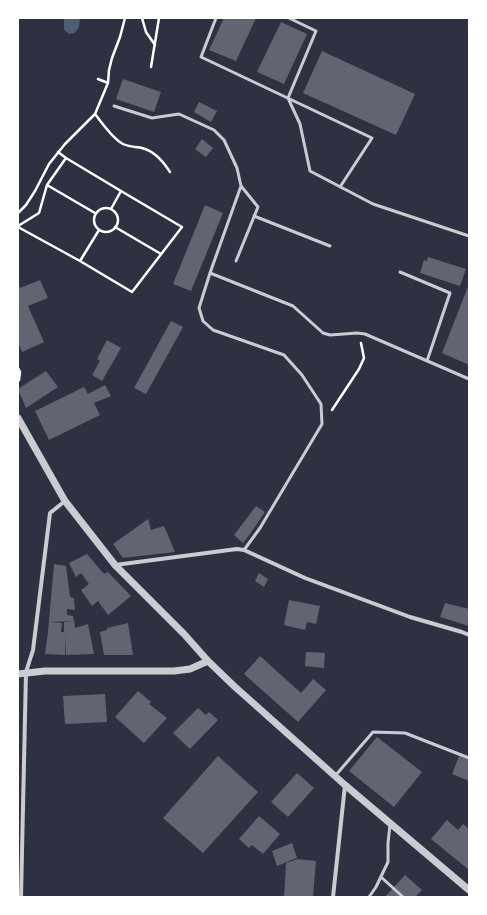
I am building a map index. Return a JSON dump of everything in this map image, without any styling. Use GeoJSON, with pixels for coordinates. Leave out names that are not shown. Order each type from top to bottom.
{"type":"FeatureCollection","features":[{"type":"Feature","properties":{"kind":"street"},"geometry":{"type":"LineString","coordinates":[[18,418],[65,500],[115,565],[234,686],[345,785],[469,890]]}},
{"type":"Feature","properties":{"kind":"street"},"geometry":{"type":"LineString","coordinates":[[21,897],[26,672],[33,650],[50,513],[65,500]]}},
{"type":"Feature","properties":{"kind":"street"},"geometry":{"type":"LineString","coordinates":[[115,565],[237,549],[244,550],[312,581],[410,618],[469,635]]}},
{"type":"Feature","properties":{"kind":"street"},"geometry":{"type":"LineString","coordinates":[[18,674],[26,672],[174,671],[190,669],[208,661]]}},
{"type":"Feature","properties":{"kind":"street"},"geometry":{"type":"LineString","coordinates":[[18,756],[24,754]]}},
{"type":"Feature","properties":{"kind":"street"},"geometry":{"type":"LineString","coordinates":[[332,897],[345,785]]}},
{"type":"Feature","properties":{"kind":"lane"},"geometry":{"type":"LineString","coordinates":[[216,18],[201,57],[372,138],[340,187]]}},
{"type":"Feature","properties":{"kind":"lane"},"geometry":{"type":"LineString","coordinates":[[289,18],[316,31],[288,98],[300,124],[310,171],[373,204],[469,236]]}},
{"type":"Feature","properties":{"kind":"lane"},"geometry":{"type":"LineString","coordinates":[[114,106],[152,118],[179,114],[214,130],[224,140],[237,168],[241,186],[258,207],[236,261]]}},
{"type":"Feature","properties":{"kind":"lane"},"geometry":{"type":"LineString","coordinates":[[241,186],[199,308],[203,321],[213,330],[284,355],[302,375],[321,404],[322,424],[260,528],[244,550]]}},
{"type":"Feature","properties":{"kind":"lane"},"geometry":{"type":"LineString","coordinates":[[254,216],[330,246]]}},
{"type":"Feature","properties":{"kind":"lane"},"geometry":{"type":"LineString","coordinates":[[400,272],[450,293],[427,361]]}},
{"type":"Feature","properties":{"kind":"lane"},"geometry":{"type":"LineString","coordinates":[[210,273],[293,306],[323,334],[365,334],[469,379]]}},
{"type":"Feature","properties":{"kind":"lane"},"geometry":{"type":"LineString","coordinates":[[335,776],[374,732],[405,733],[469,758]]}},
{"type":"Feature","properties":{"kind":"lane"},"geometry":{"type":"LineString","coordinates":[[369,897],[376,888],[388,862],[388,843],[391,824]]}},
{"type":"Feature","properties":{"kind":"lane"},"geometry":{"type":"LineString","coordinates":[[381,877],[403,897]]}},
{"type":"Feature","properties":{"kind":"path"},"geometry":{"type":"LineString","coordinates":[[18,213],[29,200],[49,164],[58,152],[95,114],[108,83],[112,58],[126,18]]}},
{"type":"Feature","properties":{"kind":"path"},"geometry":{"type":"LineString","coordinates":[[142,18],[146,32],[155,45]]}},
{"type":"Feature","properties":{"kind":"path"},"geometry":{"type":"LineString","coordinates":[[151,67],[159,18]]}},
{"type":"Feature","properties":{"kind":"path"},"geometry":{"type":"LineString","coordinates":[[98,79],[108,83]]}},
{"type":"Feature","properties":{"kind":"path"},"geometry":{"type":"LineString","coordinates":[[95,114],[116,139],[124,145],[143,148],[155,154],[170,172]]}},
{"type":"Feature","properties":{"kind":"path"},"geometry":{"type":"LineString","coordinates":[[58,152],[182,227],[132,292],[18,227],[39,213],[47,185],[66,158]]}},
{"type":"Feature","properties":{"kind":"path"},"geometry":{"type":"LineString","coordinates":[[47,185],[95,213]]}},
{"type":"Feature","properties":{"kind":"path"},"geometry":{"type":"LineString","coordinates":[[111,209],[121,191]]}},
{"type":"Feature","properties":{"kind":"path"},"geometry":{"type":"LineString","coordinates":[[104,208],[111,209],[118,221],[115,227],[109,231],[99,230],[94,224],[95,213],[104,208]]}},
{"type":"Feature","properties":{"kind":"path"},"geometry":{"type":"LineString","coordinates":[[115,227],[160,254]]}},
{"type":"Feature","properties":{"kind":"path"},"geometry":{"type":"LineString","coordinates":[[80,261],[99,230]]}},
{"type":"Feature","properties":{"kind":"path"},"geometry":{"type":"LineString","coordinates":[[322,424],[359,369],[364,358],[357,333]]}},
{"type":"Feature","properties":{"kind":"path"},"geometry":{"type":"LineString","coordinates":[[18,368],[20,372],[18,380]]}},
{"type":"Feature","properties":{"kind":"water"},"geometry":{"type":"Polygon","coordinates":[[[64,18],[80,18],[79,27],[75,33],[69,34],[64,30],[64,18]]]}},
{"type":"Feature","properties":{"kind":"building"},"geometry":{"type":"Polygon","coordinates":[[[224,18],[256,18],[236,61],[209,50],[224,18]]]}},
{"type":"Feature","properties":{"kind":"building"},"geometry":{"type":"Polygon","coordinates":[[[281,22],[307,34],[284,84],[257,72],[281,22]]]}},
{"type":"Feature","properties":{"kind":"building"},"geometry":{"type":"Polygon","coordinates":[[[322,51],[415,94],[396,135],[303,93],[322,51]]]}},
{"type":"Feature","properties":{"kind":"building"},"geometry":{"type":"Polygon","coordinates":[[[123,79],[161,92],[154,112],[116,99],[123,79]]]}},
{"type":"Feature","properties":{"kind":"building"},"geometry":{"type":"Polygon","coordinates":[[[199,102],[217,111],[211,122],[194,112],[199,102]]]}},
{"type":"Feature","properties":{"kind":"building"},"geometry":{"type":"Polygon","coordinates":[[[202,139],[213,148],[206,157],[195,149],[202,139]]]}},
{"type":"Feature","properties":{"kind":"building"},"geometry":{"type":"Polygon","coordinates":[[[205,205],[223,213],[191,291],[173,284],[205,205]]]}},
{"type":"Feature","properties":{"kind":"building"},"geometry":{"type":"Polygon","coordinates":[[[428,257],[466,269],[460,286],[420,273],[424,260],[427,261],[428,257]]]}},
{"type":"Feature","properties":{"kind":"building"},"geometry":{"type":"Polygon","coordinates":[[[40,280],[48,298],[28,306],[44,342],[22,352],[18,343],[18,282],[20,288],[40,280]]]}},
{"type":"Feature","properties":{"kind":"building"},"geometry":{"type":"Polygon","coordinates":[[[469,284],[469,365],[442,353],[469,284]]]}},
{"type":"Feature","properties":{"kind":"building"},"geometry":{"type":"Polygon","coordinates":[[[171,321],[183,327],[146,394],[134,388],[171,321]]]}},
{"type":"Feature","properties":{"kind":"building"},"geometry":{"type":"Polygon","coordinates":[[[107,340],[121,348],[102,381],[92,375],[100,361],[97,359],[107,340]]]}},
{"type":"Feature","properties":{"kind":"building"},"geometry":{"type":"Polygon","coordinates":[[[46,371],[58,387],[26,408],[18,389],[46,371]]]}},
{"type":"Feature","properties":{"kind":"building"},"geometry":{"type":"Polygon","coordinates":[[[105,385],[111,396],[94,403],[100,415],[49,440],[35,411],[84,387],[88,394],[105,385]]]}},
{"type":"Feature","properties":{"kind":"building"},"geometry":{"type":"Polygon","coordinates":[[[256,506],[265,512],[243,543],[234,535],[256,506]]]}},
{"type":"Feature","properties":{"kind":"building"},"geometry":{"type":"Polygon","coordinates":[[[148,519],[151,530],[164,526],[175,552],[123,558],[113,544],[148,519]]]}},
{"type":"Feature","properties":{"kind":"building"},"geometry":{"type":"Polygon","coordinates":[[[87,554],[104,574],[108,572],[131,596],[108,615],[98,601],[92,606],[81,590],[89,584],[81,573],[76,577],[69,563],[87,554]]]}},
{"type":"Feature","properties":{"kind":"building"},"geometry":{"type":"Polygon","coordinates":[[[54,564],[66,566],[70,597],[74,598],[75,610],[67,609],[67,615],[73,616],[74,621],[75,628],[88,624],[94,654],[66,655],[65,634],[65,655],[45,654],[54,564]],[[74,621],[50,622],[62,623],[61,632],[64,632],[64,622],[74,621]]]}},
{"type":"Feature","properties":{"kind":"building"},"geometry":{"type":"Polygon","coordinates":[[[259,573],[268,579],[264,587],[255,581],[259,573]]]}},
{"type":"Feature","properties":{"kind":"building"},"geometry":{"type":"Polygon","coordinates":[[[289,600],[320,606],[316,624],[307,622],[305,630],[284,625],[289,600]]]}},
{"type":"Feature","properties":{"kind":"building"},"geometry":{"type":"Polygon","coordinates":[[[445,603],[469,609],[469,626],[440,617],[445,603]]]}},
{"type":"Feature","properties":{"kind":"building"},"geometry":{"type":"Polygon","coordinates":[[[128,623],[133,655],[104,655],[100,632],[107,630],[107,628],[128,623]]]}},
{"type":"Feature","properties":{"kind":"building"},"geometry":{"type":"Polygon","coordinates":[[[306,652],[325,653],[324,668],[305,666],[306,652]]]}},
{"type":"Feature","properties":{"kind":"building"},"geometry":{"type":"Polygon","coordinates":[[[260,656],[301,693],[313,679],[326,690],[298,722],[244,674],[260,656]]]}},
{"type":"Feature","properties":{"kind":"building"},"geometry":{"type":"Polygon","coordinates":[[[138,691],[151,702],[149,704],[167,718],[144,743],[115,717],[138,691]]]}},
{"type":"Feature","properties":{"kind":"building"},"geometry":{"type":"Polygon","coordinates":[[[105,694],[107,722],[65,724],[63,696],[105,694]]]}},
{"type":"Feature","properties":{"kind":"building"},"geometry":{"type":"Polygon","coordinates":[[[198,708],[206,715],[209,712],[218,720],[190,749],[173,733],[198,708]]]}},
{"type":"Feature","properties":{"kind":"building"},"geometry":{"type":"Polygon","coordinates":[[[377,737],[422,772],[394,807],[349,771],[377,737]]]}},
{"type":"Feature","properties":{"kind":"building"},"geometry":{"type":"Polygon","coordinates":[[[218,756],[258,792],[203,853],[163,818],[218,756]]]}},
{"type":"Feature","properties":{"kind":"building"},"geometry":{"type":"Polygon","coordinates":[[[459,756],[469,760],[469,781],[452,774],[459,756]]]}},
{"type":"Feature","properties":{"kind":"building"},"geometry":{"type":"Polygon","coordinates":[[[297,773],[314,788],[288,817],[271,802],[297,773]]]}},
{"type":"Feature","properties":{"kind":"building"},"geometry":{"type":"Polygon","coordinates":[[[259,816],[280,834],[263,854],[252,845],[249,848],[239,839],[259,816]]]}},
{"type":"Feature","properties":{"kind":"building"},"geometry":{"type":"Polygon","coordinates":[[[447,820],[458,830],[463,824],[469,829],[469,870],[431,839],[447,820]]]}},
{"type":"Feature","properties":{"kind":"building"},"geometry":{"type":"Polygon","coordinates":[[[292,843],[297,858],[277,866],[272,851],[292,843]]]}},
{"type":"Feature","properties":{"kind":"building"},"geometry":{"type":"Polygon","coordinates":[[[298,859],[316,861],[313,897],[284,897],[286,863],[298,859]]]}},
{"type":"Feature","properties":{"kind":"building"},"geometry":{"type":"Polygon","coordinates":[[[405,875],[422,890],[415,897],[385,897],[405,875]]]}}]}
